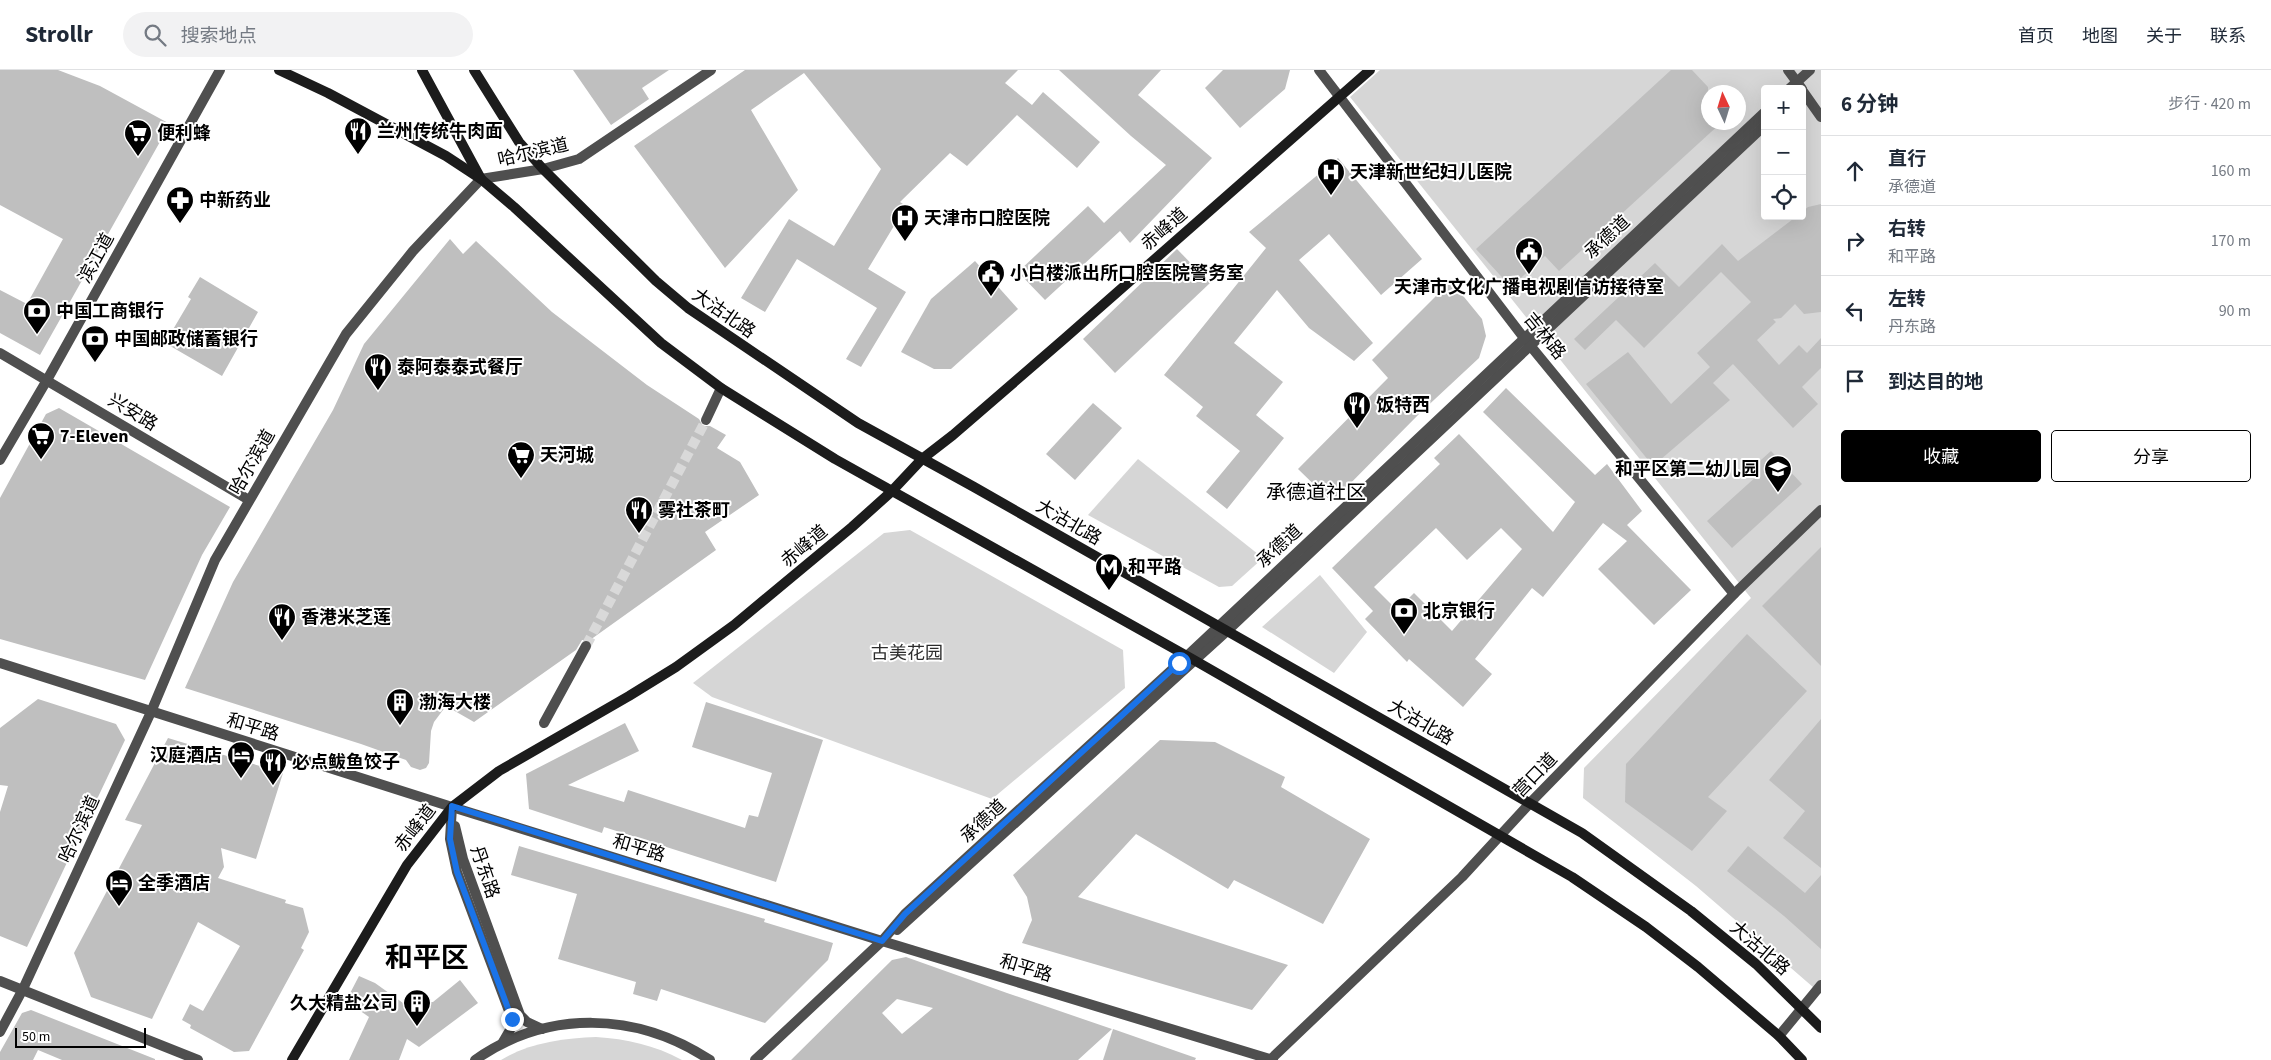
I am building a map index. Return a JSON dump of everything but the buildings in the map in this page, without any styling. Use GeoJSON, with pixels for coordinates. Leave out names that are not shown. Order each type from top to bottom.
{"type":"FeatureCollection","features":[{"type":"Feature","properties":{"kind":"main road"},"geometry":{"type":"LineString","coordinates":[[279,70],[328,93],[446,156],[481,180],[514,207],[661,343],[721,388],[891,492],[1007,554],[1572,877],[1646,927],[1698,967],[1779,1036],[1802,1060]]}},
{"type":"Feature","properties":{"kind":"main road"},"geometry":{"type":"LineString","coordinates":[[422,70],[481,180]]}},
{"type":"Feature","properties":{"kind":"main road","name":"大沽北路"},"geometry":{"type":"LineString","coordinates":[[474,70],[519,142],[543,169],[656,281],[688,308],[849,418],[1223,628],[1582,833],[1691,911],[1756,964],[1821,1028]]}},
{"type":"Feature","properties":{"kind":"main road","name":"赤峰道"},"geometry":{"type":"LineString","coordinates":[[292,1060],[407,865],[452,806],[499,772],[676,667],[726,630],[852,527],[891,492],[922,459],[953,435],[1042,358],[1370,70]]}},
{"type":"Feature","properties":{"kind":"street","name":"滨江道"},"geometry":{"type":"LineString","coordinates":[[0,460],[47,380],[220,70]]}},
{"type":"Feature","properties":{"kind":"street","name":"哈尔滨道"},"geometry":{"type":"LineString","coordinates":[[0,1032],[23,989],[151,712],[215,560],[346,334],[413,251],[481,180],[543,169],[579,159],[711,70]]}},
{"type":"Feature","properties":{"kind":"street","name":"吉林路"},"geometry":{"type":"LineString","coordinates":[[1319,70],[1528,341],[1734,594]]}},
{"type":"Feature","properties":{"kind":"street"},"geometry":{"type":"LineString","coordinates":[[1788,70],[1796,85]]}},
{"type":"Feature","properties":{"kind":"street"},"geometry":{"type":"LineString","coordinates":[[1799,85],[1810,70]]}},
{"type":"Feature","properties":{"kind":"street"},"geometry":{"type":"LineString","coordinates":[[1806,98],[1821,117]]}},
{"type":"Feature","properties":{"kind":"street","name":"承德道"},"geometry":{"type":"LineString","coordinates":[[755,1060],[882,941],[905,914],[1223,628],[1528,341],[1761,116]]}},
{"type":"Feature","properties":{"kind":"street","name":"承德道"},"geometry":{"type":"LineString","coordinates":[[1528,341],[1761,129]]}},
{"type":"Feature","properties":{"kind":"street","name":"兴安路"},"geometry":{"type":"LineString","coordinates":[[0,353],[249,500]]}},
{"type":"Feature","properties":{"kind":"street"},"geometry":{"type":"LineString","coordinates":[[706,420],[721,388]]}},
{"type":"Feature","properties":{"kind":"street","name":"营口道"},"geometry":{"type":"LineString","coordinates":[[1271,1060],[1462,877],[1530,803],[1734,594],[1821,510]]}},
{"type":"Feature","properties":{"kind":"street"},"geometry":{"type":"LineString","coordinates":[[544,723],[586,646]]}},
{"type":"Feature","properties":{"kind":"street","name":"和平路"},"geometry":{"type":"LineString","coordinates":[[0,663],[882,941],[1271,1060]]}},
{"type":"Feature","properties":{"kind":"street","name":"丹东路"},"geometry":{"type":"LineString","coordinates":[[452,806],[463,860],[517,1007],[524,1020],[542,1029]]}},
{"type":"Feature","properties":{"kind":"street","name":"丹东路"},"geometry":{"type":"LineString","coordinates":[[452,806],[450,839],[457,872],[512,1019],[510,1030],[503,1042]]}},
{"type":"Feature","properties":{"kind":"street"},"geometry":{"type":"LineString","coordinates":[[0,981],[198,1060]]}},
{"type":"Feature","properties":{"kind":"street"},"geometry":{"type":"LineString","coordinates":[[1779,1036],[1821,985]]}},
{"type":"Feature","properties":{"kind":"street"},"geometry":{"type":"LineString","coordinates":[[475,1060],[503,1042],[542,1029],[605,1022],[633,1026],[661,1034],[681,1042],[710,1060]]}},
{"type":"Feature","properties":{"kind":"green space"},"geometry":{"type":"Polygon","coordinates":[[[1380,70],[1821,70],[1821,994],[1696,886],[1583,798],[1584,768],[1751,598],[1350,97],[1380,70]]]}},
{"type":"Feature","properties":{"kind":"green space"},"geometry":{"type":"Polygon","coordinates":[[[1138,459],[1263,558],[1232,586],[1219,587],[1088,515],[1138,459]]]}},
{"type":"Feature","properties":{"kind":"green space","name":"古美花园"},"geometry":{"type":"Polygon","coordinates":[[[910,530],[1123,650],[1125,688],[992,799],[712,697],[693,683],[884,533],[910,530]]]}},
{"type":"Feature","properties":{"kind":"green space"},"geometry":{"type":"Polygon","coordinates":[[[1320,575],[1367,632],[1334,673],[1262,627],[1320,575]]]}},
{"type":"Feature","properties":{"kind":"green space"},"geometry":{"type":"Polygon","coordinates":[[[596,1037],[619,1039],[640,1044],[661,1050],[682,1060],[501,1060],[523,1049],[547,1042],[596,1037]]]}},
{"type":"Feature","properties":{"kind":"tunnel"},"geometry":{"type":"LineString","coordinates":[[586,646],[706,420]]}},
{"type":"Feature","properties":{"kind":"place","name":"兰州传统牛肉面"},"geometry":{"type":"Point","coordinates":[358,155]}},
{"type":"Feature","properties":{"kind":"place","name":"便利蜂"},"geometry":{"type":"Point","coordinates":[138,157]}},
{"type":"Feature","properties":{"kind":"place","name":"天津新世纪妇儿医院"},"geometry":{"type":"Point","coordinates":[1331,196]}},
{"type":"Feature","properties":{"kind":"place","name":"中新药业"},"geometry":{"type":"Point","coordinates":[180,224]}},
{"type":"Feature","properties":{"kind":"place","name":"天津市口腔医院"},"geometry":{"type":"Point","coordinates":[905,242]}},
{"type":"Feature","properties":{"kind":"place","name":"天津市文化广播电视剧信访接待室"},"geometry":{"type":"Point","coordinates":[1529,275]}},
{"type":"Feature","properties":{"kind":"place","name":"小白楼派出所口腔医院警务室"},"geometry":{"type":"Point","coordinates":[991,297]}},
{"type":"Feature","properties":{"kind":"place","name":"中国工商银行"},"geometry":{"type":"Point","coordinates":[37,335]}},
{"type":"Feature","properties":{"kind":"place","name":"中国邮政储蓄银行"},"geometry":{"type":"Point","coordinates":[95,363]}},
{"type":"Feature","properties":{"kind":"place","name":"泰阿泰泰式餐厅"},"geometry":{"type":"Point","coordinates":[378,391]}},
{"type":"Feature","properties":{"kind":"place","name":"饭特西"},"geometry":{"type":"Point","coordinates":[1357,429]}},
{"type":"Feature","properties":{"kind":"place","name":"7-Eleven"},"geometry":{"type":"Point","coordinates":[41,460]}},
{"type":"Feature","properties":{"kind":"place","name":"天河城"},"geometry":{"type":"Point","coordinates":[521,479]}},
{"type":"Feature","properties":{"kind":"place","name":"和平区第二幼儿园"},"geometry":{"type":"Point","coordinates":[1778,493]}},
{"type":"Feature","properties":{"kind":"place","name":"雾社茶町"},"geometry":{"type":"Point","coordinates":[639,534]}},
{"type":"Feature","properties":{"kind":"place","name":"和平路"},"geometry":{"type":"Point","coordinates":[1109,591]}},
{"type":"Feature","properties":{"kind":"place","name":"北京银行"},"geometry":{"type":"Point","coordinates":[1404,635]}},
{"type":"Feature","properties":{"kind":"place","name":"香港米芝莲"},"geometry":{"type":"Point","coordinates":[282,641]}},
{"type":"Feature","properties":{"kind":"place","name":"渤海大楼"},"geometry":{"type":"Point","coordinates":[400,726]}},
{"type":"Feature","properties":{"kind":"place","name":"汉庭酒店"},"geometry":{"type":"Point","coordinates":[241,779]}},
{"type":"Feature","properties":{"kind":"place","name":"必点鲅鱼饺子"},"geometry":{"type":"Point","coordinates":[273,786]}},
{"type":"Feature","properties":{"kind":"place","name":"全季酒店"},"geometry":{"type":"Point","coordinates":[119,907]}},
{"type":"Feature","properties":{"kind":"place","name":"久大精盐公司"},"geometry":{"type":"Point","coordinates":[417,1027]}},
{"type":"Feature","properties":{"kind":"district","name":"承德道社区"},"geometry":{"type":"Point","coordinates":[1316,492]}},
{"type":"Feature","properties":{"kind":"district","name":"和平区"},"geometry":{"type":"Point","coordinates":[427,957]}},
{"type":"Feature","properties":{"kind":"route"},"geometry":{"type":"LineString","coordinates":[[512,1019],[453,859],[450,839],[452,806],[882,941],[905,914],[1179,663]]}}]}
